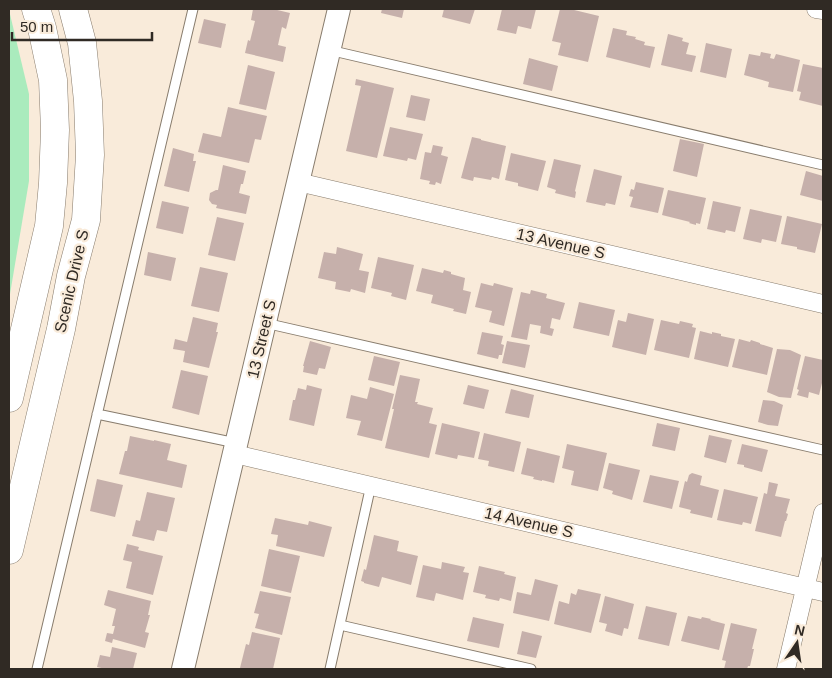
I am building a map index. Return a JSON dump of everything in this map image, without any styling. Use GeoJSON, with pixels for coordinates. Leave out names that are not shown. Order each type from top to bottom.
{"type":"FeatureCollection","features":[{"type":"Feature","properties":{"kind":"main road","name":"Scenic Drive S"},"geometry":{"type":"LineString","coordinates":[[9,398],[49,226],[53,183],[55,130],[53,80],[36,9]]}},
{"type":"Feature","properties":{"kind":"main road","name":"Scenic Drive S"},"geometry":{"type":"LineString","coordinates":[[9,550],[61,329],[71,276],[86,220],[90,155],[88,102],[82,44],[73,9]]}},
{"type":"Feature","properties":{"kind":"street","name":"13 Street S"},"geometry":{"type":"LineString","coordinates":[[183,669],[339,9]]}},
{"type":"Feature","properties":{"kind":"street"},"geometry":{"type":"LineString","coordinates":[[816,9],[823,10]]}},
{"type":"Feature","properties":{"kind":"street","name":"13 Avenue S"},"geometry":{"type":"LineString","coordinates":[[298,182],[823,304]]}},
{"type":"Feature","properties":{"kind":"street","name":"14 Avenue S"},"geometry":{"type":"LineString","coordinates":[[236,449],[371,485],[823,592]]}},
{"type":"Feature","properties":{"kind":"street"},"geometry":{"type":"LineString","coordinates":[[786,669],[823,513]]}},
{"type":"Feature","properties":{"kind":"lane"},"geometry":{"type":"LineString","coordinates":[[37,669],[193,9]]}},
{"type":"Feature","properties":{"kind":"lane"},"geometry":{"type":"LineString","coordinates":[[329,50],[823,165]]}},
{"type":"Feature","properties":{"kind":"lane"},"geometry":{"type":"LineString","coordinates":[[265,323],[823,450]]}},
{"type":"Feature","properties":{"kind":"lane"},"geometry":{"type":"LineString","coordinates":[[97,414],[236,449]]}},
{"type":"Feature","properties":{"kind":"lane"},"geometry":{"type":"LineString","coordinates":[[330,669],[371,485]]}},
{"type":"Feature","properties":{"kind":"lane"},"geometry":{"type":"LineString","coordinates":[[340,625],[531,669]]}},
{"type":"Feature","properties":{"kind":"green space"},"geometry":{"type":"Polygon","coordinates":[[[9,10],[29,94],[29,181],[9,300],[9,10]]]}},
{"type":"Feature","properties":{"kind":"building"},"geometry":{"type":"Polygon","coordinates":[[[253,9],[273,9],[290,13],[286,29],[282,27],[278,45],[286,47],[283,62],[245,53],[255,21],[251,20],[253,9]]]}},
{"type":"Feature","properties":{"kind":"building"},"geometry":{"type":"Polygon","coordinates":[[[382,9],[404,9],[402,18],[381,13],[382,9]]]}},
{"type":"Feature","properties":{"kind":"building"},"geometry":{"type":"Polygon","coordinates":[[[444,9],[475,9],[470,24],[442,17],[444,9]]]}},
{"type":"Feature","properties":{"kind":"building"},"geometry":{"type":"Polygon","coordinates":[[[502,9],[536,9],[531,29],[518,26],[516,34],[497,30],[502,9]]]}},
{"type":"Feature","properties":{"kind":"building"},"geometry":{"type":"Polygon","coordinates":[[[560,9],[570,9],[599,16],[588,62],[558,55],[561,43],[552,41],[560,9]]]}},
{"type":"Feature","properties":{"kind":"building"},"geometry":{"type":"Polygon","coordinates":[[[204,19],[226,24],[221,48],[198,43],[204,19]]]}},
{"type":"Feature","properties":{"kind":"building"},"geometry":{"type":"Polygon","coordinates":[[[613,28],[627,31],[626,35],[636,37],[635,39],[645,42],[644,45],[655,47],[650,68],[606,57],[613,28]]]}},
{"type":"Feature","properties":{"kind":"building"},"geometry":{"type":"Polygon","coordinates":[[[668,34],[683,38],[682,41],[689,43],[686,54],[696,56],[692,72],[661,65],[668,34]]]}},
{"type":"Feature","properties":{"kind":"building"},"geometry":{"type":"Polygon","coordinates":[[[706,43],[732,49],[726,78],[700,72],[706,43]]]}},
{"type":"Feature","properties":{"kind":"building"},"geometry":{"type":"Polygon","coordinates":[[[761,52],[771,54],[770,58],[774,59],[776,54],[800,60],[793,92],[768,87],[769,82],[744,75],[749,54],[760,56],[761,52]]]}},
{"type":"Feature","properties":{"kind":"building"},"geometry":{"type":"Polygon","coordinates":[[[529,58],[558,66],[552,91],[523,84],[529,58]]]}},
{"type":"Feature","properties":{"kind":"building"},"geometry":{"type":"Polygon","coordinates":[[[803,64],[823,68],[823,106],[799,100],[801,92],[797,91],[803,64]]]}},
{"type":"Feature","properties":{"kind":"building"},"geometry":{"type":"Polygon","coordinates":[[[248,65],[275,72],[266,110],[239,104],[248,65]]]}},
{"type":"Feature","properties":{"kind":"building"},"geometry":{"type":"Polygon","coordinates":[[[356,79],[394,88],[377,158],[346,151],[361,86],[355,85],[356,79]]]}},
{"type":"Feature","properties":{"kind":"building"},"geometry":{"type":"Polygon","coordinates":[[[411,95],[430,99],[425,121],[406,117],[411,95]]]}},
{"type":"Feature","properties":{"kind":"building"},"geometry":{"type":"Polygon","coordinates":[[[228,107],[267,116],[261,140],[255,139],[249,163],[198,152],[203,133],[221,137],[228,107]]]}},
{"type":"Feature","properties":{"kind":"building"},"geometry":{"type":"Polygon","coordinates":[[[390,127],[423,134],[416,160],[408,158],[407,161],[383,156],[390,127]]]}},
{"type":"Feature","properties":{"kind":"building"},"geometry":{"type":"Polygon","coordinates":[[[472,137],[506,146],[499,179],[492,177],[491,180],[474,177],[473,181],[461,178],[472,137]]]}},
{"type":"Feature","properties":{"kind":"building"},"geometry":{"type":"Polygon","coordinates":[[[680,139],[704,144],[697,177],[673,171],[680,139]]]}},
{"type":"Feature","properties":{"kind":"building"},"geometry":{"type":"Polygon","coordinates":[[[433,145],[443,147],[441,155],[448,157],[441,184],[436,182],[435,185],[429,184],[430,181],[420,179],[425,152],[431,153],[433,145]]]}},
{"type":"Feature","properties":{"kind":"building"},"geometry":{"type":"Polygon","coordinates":[[[173,148],[194,154],[193,161],[196,161],[189,192],[164,186],[173,148]]]}},
{"type":"Feature","properties":{"kind":"building"},"geometry":{"type":"Polygon","coordinates":[[[511,153],[546,161],[538,191],[518,186],[518,183],[505,180],[511,153]]]}},
{"type":"Feature","properties":{"kind":"building"},"geometry":{"type":"Polygon","coordinates":[[[554,159],[581,165],[575,198],[555,193],[556,190],[547,187],[554,159]]]}},
{"type":"Feature","properties":{"kind":"building"},"geometry":{"type":"Polygon","coordinates":[[[223,165],[246,171],[239,193],[250,196],[246,214],[216,208],[217,205],[212,204],[209,200],[210,193],[218,190],[223,165]]]}},
{"type":"Feature","properties":{"kind":"building"},"geometry":{"type":"Polygon","coordinates":[[[594,169],[622,176],[615,205],[606,203],[605,206],[586,202],[594,169]]]}},
{"type":"Feature","properties":{"kind":"building"},"geometry":{"type":"Polygon","coordinates":[[[806,171],[823,176],[823,201],[800,195],[806,171]]]}},
{"type":"Feature","properties":{"kind":"building"},"geometry":{"type":"Polygon","coordinates":[[[636,182],[664,188],[658,213],[630,207],[633,197],[629,196],[631,189],[634,190],[636,182]]]}},
{"type":"Feature","properties":{"kind":"building"},"geometry":{"type":"Polygon","coordinates":[[[668,190],[706,198],[700,224],[696,223],[696,225],[662,215],[668,190]]]}},
{"type":"Feature","properties":{"kind":"building"},"geometry":{"type":"Polygon","coordinates":[[[162,201],[189,207],[183,234],[156,228],[162,201]]]}},
{"type":"Feature","properties":{"kind":"building"},"geometry":{"type":"Polygon","coordinates":[[[713,201],[741,207],[735,232],[726,230],[725,233],[707,229],[713,201]]]}},
{"type":"Feature","properties":{"kind":"building"},"geometry":{"type":"Polygon","coordinates":[[[750,209],[782,216],[776,242],[762,239],[761,243],[743,239],[750,209]]]}},
{"type":"Feature","properties":{"kind":"building"},"geometry":{"type":"Polygon","coordinates":[[[787,216],[822,224],[815,253],[781,244],[787,216]]]}},
{"type":"Feature","properties":{"kind":"building"},"geometry":{"type":"Polygon","coordinates":[[[217,217],[244,223],[235,261],[208,255],[217,217]]]}},
{"type":"Feature","properties":{"kind":"building"},"geometry":{"type":"Polygon","coordinates":[[[337,247],[363,254],[359,270],[369,272],[365,293],[351,289],[350,292],[335,289],[336,282],[318,278],[324,252],[336,254],[337,247]]]}},
{"type":"Feature","properties":{"kind":"building"},"geometry":{"type":"Polygon","coordinates":[[[148,252],[176,258],[171,281],[144,275],[148,252]]]}},
{"type":"Feature","properties":{"kind":"building"},"geometry":{"type":"Polygon","coordinates":[[[378,257],[414,265],[406,300],[391,296],[392,293],[371,288],[378,257]]]}},
{"type":"Feature","properties":{"kind":"building"},"geometry":{"type":"Polygon","coordinates":[[[200,267],[228,273],[219,312],[191,306],[200,267]]]}},
{"type":"Feature","properties":{"kind":"building"},"geometry":{"type":"Polygon","coordinates":[[[422,268],[443,273],[444,270],[465,278],[463,290],[471,292],[466,314],[431,303],[433,295],[416,291],[422,268]]]}},
{"type":"Feature","properties":{"kind":"building"},"geometry":{"type":"Polygon","coordinates":[[[481,283],[493,286],[494,283],[513,288],[504,326],[489,322],[492,311],[475,307],[481,283]]]}},
{"type":"Feature","properties":{"kind":"building"},"geometry":{"type":"Polygon","coordinates":[[[531,290],[547,294],[546,298],[565,303],[560,320],[552,318],[550,328],[554,329],[552,336],[540,333],[541,326],[530,324],[527,340],[511,337],[521,292],[530,294],[531,290]]]}},
{"type":"Feature","properties":{"kind":"building"},"geometry":{"type":"Polygon","coordinates":[[[579,302],[615,310],[609,336],[573,328],[579,302]]]}},
{"type":"Feature","properties":{"kind":"building"},"geometry":{"type":"Polygon","coordinates":[[[628,313],[654,319],[646,355],[612,347],[618,320],[626,322],[628,313]]]}},
{"type":"Feature","properties":{"kind":"building"},"geometry":{"type":"Polygon","coordinates":[[[193,317],[218,323],[216,332],[218,332],[209,368],[183,362],[185,351],[173,349],[175,339],[187,342],[193,317]]]}},
{"type":"Feature","properties":{"kind":"building"},"geometry":{"type":"Polygon","coordinates":[[[661,320],[679,324],[680,321],[693,324],[692,327],[696,328],[689,358],[654,350],[661,320]]]}},
{"type":"Feature","properties":{"kind":"building"},"geometry":{"type":"Polygon","coordinates":[[[700,331],[721,334],[721,336],[735,339],[728,367],[694,359],[700,331]]]}},
{"type":"Feature","properties":{"kind":"building"},"geometry":{"type":"Polygon","coordinates":[[[482,332],[503,336],[501,344],[504,345],[502,355],[499,355],[498,359],[477,354],[482,332]]]}},
{"type":"Feature","properties":{"kind":"building"},"geometry":{"type":"Polygon","coordinates":[[[739,339],[750,342],[751,340],[773,348],[767,375],[732,367],[739,339]]]}},
{"type":"Feature","properties":{"kind":"building"},"geometry":{"type":"Polygon","coordinates":[[[310,341],[331,347],[325,369],[319,368],[317,375],[303,372],[310,341]]]}},
{"type":"Feature","properties":{"kind":"building"},"geometry":{"type":"Polygon","coordinates":[[[507,341],[530,345],[525,368],[502,363],[507,341]]]}},
{"type":"Feature","properties":{"kind":"building"},"geometry":{"type":"Polygon","coordinates":[[[777,349],[790,350],[801,355],[791,398],[779,397],[767,392],[777,349]]]}},
{"type":"Feature","properties":{"kind":"building"},"geometry":{"type":"Polygon","coordinates":[[[374,356],[400,362],[394,386],[368,380],[374,356]]]}},
{"type":"Feature","properties":{"kind":"building"},"geometry":{"type":"Polygon","coordinates":[[[805,356],[823,360],[823,379],[819,395],[809,392],[808,398],[797,395],[805,356]]]}},
{"type":"Feature","properties":{"kind":"building"},"geometry":{"type":"Polygon","coordinates":[[[181,370],[208,376],[199,415],[172,408],[181,370]]]}},
{"type":"Feature","properties":{"kind":"building"},"geometry":{"type":"Polygon","coordinates":[[[400,375],[420,379],[415,402],[433,408],[429,423],[437,425],[429,458],[385,448],[400,375]]]}},
{"type":"Feature","properties":{"kind":"building"},"geometry":{"type":"Polygon","coordinates":[[[307,385],[322,389],[314,426],[289,420],[293,400],[295,400],[298,388],[306,390],[307,385]]]}},
{"type":"Feature","properties":{"kind":"building"},"geometry":{"type":"Polygon","coordinates":[[[468,385],[489,390],[484,409],[463,404],[468,385]]]}},
{"type":"Feature","properties":{"kind":"building"},"geometry":{"type":"Polygon","coordinates":[[[370,387],[394,394],[382,441],[357,435],[361,421],[346,418],[351,395],[367,399],[370,387]]]}},
{"type":"Feature","properties":{"kind":"building"},"geometry":{"type":"Polygon","coordinates":[[[511,389],[534,395],[529,418],[505,413],[511,389]]]}},
{"type":"Feature","properties":{"kind":"building"},"geometry":{"type":"Polygon","coordinates":[[[763,400],[774,401],[783,405],[778,426],[758,422],[763,400]]]}},
{"type":"Feature","properties":{"kind":"building"},"geometry":{"type":"Polygon","coordinates":[[[442,423],[480,432],[474,458],[458,455],[457,459],[435,454],[442,423]]]}},
{"type":"Feature","properties":{"kind":"building"},"geometry":{"type":"Polygon","coordinates":[[[657,423],[680,428],[675,451],[652,446],[657,423]]]}},
{"type":"Feature","properties":{"kind":"building"},"geometry":{"type":"Polygon","coordinates":[[[484,433],[521,442],[514,472],[488,466],[489,461],[478,459],[484,433]]]}},
{"type":"Feature","properties":{"kind":"building"},"geometry":{"type":"Polygon","coordinates":[[[709,435],[732,440],[726,463],[704,457],[709,435]]]}},
{"type":"Feature","properties":{"kind":"building"},"geometry":{"type":"Polygon","coordinates":[[[130,436],[171,444],[167,460],[187,465],[182,488],[119,474],[130,436]]]}},
{"type":"Feature","properties":{"kind":"building"},"geometry":{"type":"Polygon","coordinates":[[[567,444],[607,453],[598,491],[571,485],[574,471],[562,468],[567,444]]]}},
{"type":"Feature","properties":{"kind":"building"},"geometry":{"type":"Polygon","coordinates":[[[742,444],[768,450],[762,472],[737,464],[742,444]]]}},
{"type":"Feature","properties":{"kind":"building"},"geometry":{"type":"Polygon","coordinates":[[[527,448],[560,456],[554,483],[533,479],[534,477],[521,474],[527,448]]]}},
{"type":"Feature","properties":{"kind":"building"},"geometry":{"type":"Polygon","coordinates":[[[609,463],[640,470],[632,500],[612,494],[613,491],[603,488],[609,463]]]}},
{"type":"Feature","properties":{"kind":"building"},"geometry":{"type":"Polygon","coordinates":[[[692,473],[702,476],[700,485],[719,490],[712,518],[690,513],[691,510],[679,507],[685,481],[687,482],[689,475],[692,473]]]}},
{"type":"Feature","properties":{"kind":"building"},"geometry":{"type":"Polygon","coordinates":[[[650,475],[679,481],[672,509],[643,502],[650,475]]]}},
{"type":"Feature","properties":{"kind":"building"},"geometry":{"type":"Polygon","coordinates":[[[97,479],[123,485],[115,517],[90,511],[97,479]]]}},
{"type":"Feature","properties":{"kind":"building"},"geometry":{"type":"Polygon","coordinates":[[[769,482],[778,484],[775,496],[790,499],[786,513],[788,514],[781,537],[755,531],[764,493],[767,494],[769,482]]]}},
{"type":"Feature","properties":{"kind":"building"},"geometry":{"type":"Polygon","coordinates":[[[724,489],[758,497],[751,524],[743,522],[742,525],[717,520],[724,489]]]}},
{"type":"Feature","properties":{"kind":"building"},"geometry":{"type":"Polygon","coordinates":[[[147,492],[175,498],[167,532],[157,530],[154,541],[132,536],[136,520],[140,521],[147,492]]]}},
{"type":"Feature","properties":{"kind":"building"},"geometry":{"type":"Polygon","coordinates":[[[275,518],[308,525],[309,521],[332,527],[324,557],[276,546],[278,535],[271,534],[275,518]]]}},
{"type":"Feature","properties":{"kind":"building"},"geometry":{"type":"Polygon","coordinates":[[[374,535],[399,541],[397,551],[418,556],[411,585],[382,577],[379,587],[361,581],[364,569],[366,570],[374,535]]]}},
{"type":"Feature","properties":{"kind":"building"},"geometry":{"type":"Polygon","coordinates":[[[127,544],[139,547],[138,550],[163,556],[153,595],[126,588],[132,562],[123,560],[127,544]]]}},
{"type":"Feature","properties":{"kind":"building"},"geometry":{"type":"Polygon","coordinates":[[[269,549],[300,556],[291,593],[261,586],[269,549]]]}},
{"type":"Feature","properties":{"kind":"building"},"geometry":{"type":"Polygon","coordinates":[[[442,562],[465,567],[463,572],[469,573],[463,600],[436,593],[434,601],[416,597],[423,565],[441,569],[442,562]]]}},
{"type":"Feature","properties":{"kind":"building"},"geometry":{"type":"Polygon","coordinates":[[[479,566],[505,572],[504,574],[516,577],[511,601],[500,598],[499,601],[485,598],[486,595],[473,592],[479,566]]]}},
{"type":"Feature","properties":{"kind":"building"},"geometry":{"type":"Polygon","coordinates":[[[535,579],[558,585],[549,621],[513,613],[517,592],[531,595],[535,579]]]}},
{"type":"Feature","properties":{"kind":"building"},"geometry":{"type":"Polygon","coordinates":[[[578,589],[601,594],[591,633],[554,624],[559,601],[569,604],[571,593],[576,595],[578,589]]]}},
{"type":"Feature","properties":{"kind":"building"},"geometry":{"type":"Polygon","coordinates":[[[108,590],[151,601],[148,615],[150,615],[145,632],[149,633],[145,648],[113,639],[112,643],[105,641],[107,633],[113,634],[115,626],[112,626],[116,609],[104,605],[108,590]]]}},
{"type":"Feature","properties":{"kind":"building"},"geometry":{"type":"Polygon","coordinates":[[[260,591],[291,597],[282,635],[255,628],[259,614],[254,613],[260,591]]]}},
{"type":"Feature","properties":{"kind":"building"},"geometry":{"type":"Polygon","coordinates":[[[605,596],[634,604],[628,629],[624,628],[622,636],[605,631],[607,624],[599,622],[605,596]]]}},
{"type":"Feature","properties":{"kind":"building"},"geometry":{"type":"Polygon","coordinates":[[[646,606],[677,613],[669,646],[638,639],[646,606]]]}},
{"type":"Feature","properties":{"kind":"building"},"geometry":{"type":"Polygon","coordinates":[[[688,616],[701,619],[702,617],[725,624],[719,650],[681,641],[688,616]]]}},
{"type":"Feature","properties":{"kind":"building"},"geometry":{"type":"Polygon","coordinates":[[[473,617],[504,624],[499,648],[467,641],[473,617]]]}},
{"type":"Feature","properties":{"kind":"building"},"geometry":{"type":"Polygon","coordinates":[[[731,623],[757,629],[750,666],[747,669],[724,669],[726,661],[722,660],[731,623]]]}},
{"type":"Feature","properties":{"kind":"building"},"geometry":{"type":"Polygon","coordinates":[[[522,631],[542,636],[536,658],[517,654],[522,631]]]}},
{"type":"Feature","properties":{"kind":"building"},"geometry":{"type":"Polygon","coordinates":[[[252,632],[280,638],[273,669],[240,668],[246,644],[249,645],[252,632]]]}},
{"type":"Feature","properties":{"kind":"building"},"geometry":{"type":"Polygon","coordinates":[[[112,647],[137,653],[133,669],[97,667],[100,655],[110,657],[112,647]]]}}]}
